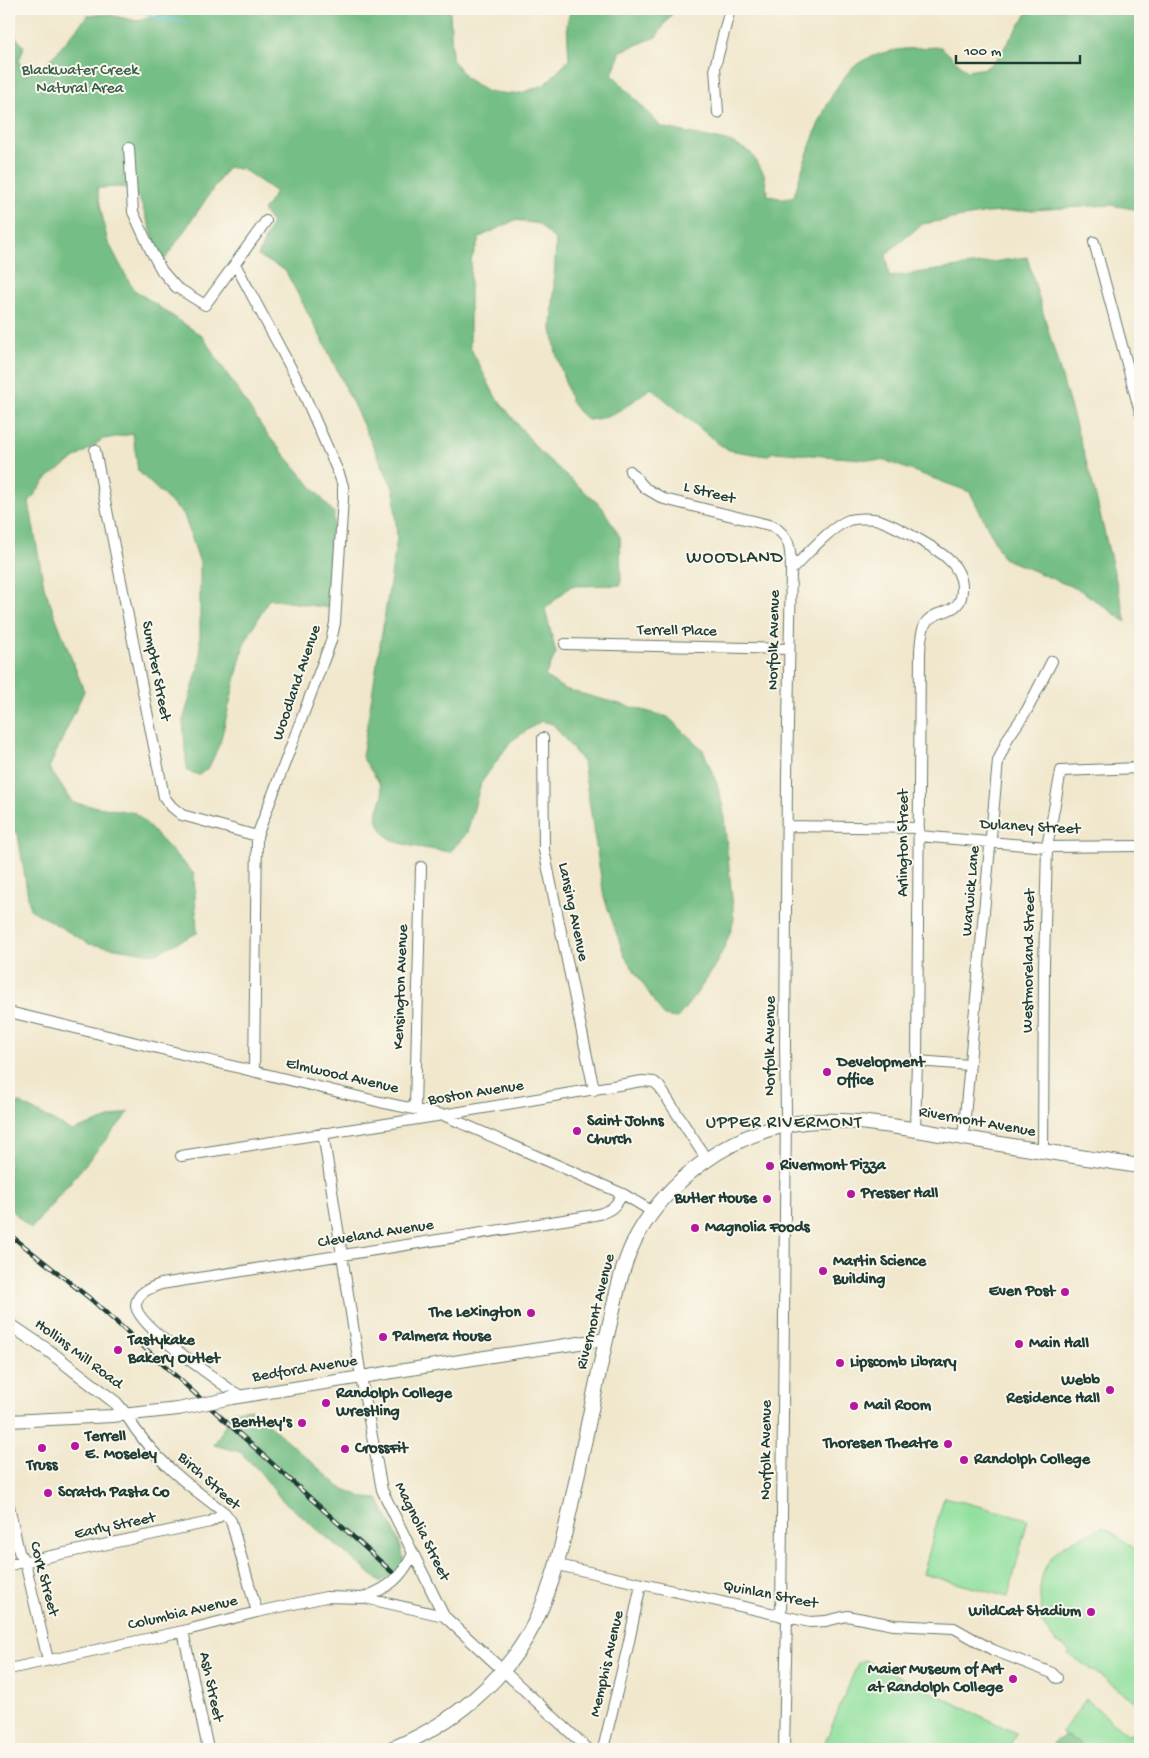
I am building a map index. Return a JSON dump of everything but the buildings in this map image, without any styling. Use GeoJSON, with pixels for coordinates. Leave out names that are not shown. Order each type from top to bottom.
{"type":"FeatureCollection","features":[{"type":"Feature","properties":{"kind":"main road","name":"Rivermont Avenue"},"geometry":{"type":"LineString","coordinates":[[391,1749],[445,1722],[484,1691],[524,1642],[558,1565],[606,1340],[622,1276],[632,1248],[637,1236],[653,1212],[678,1183],[707,1160],[749,1138],[786,1125],[830,1121],[915,1130],[1043,1152],[1140,1166]]}},
{"type":"Feature","properties":{"kind":"street"},"geometry":{"type":"LineString","coordinates":[[718,113],[715,67],[730,9]]}},
{"type":"Feature","properties":{"kind":"street"},"geometry":{"type":"LineString","coordinates":[[129,148],[133,212],[162,271],[176,287],[205,305],[266,221]]}},
{"type":"Feature","properties":{"kind":"street"},"geometry":{"type":"LineString","coordinates":[[1094,242],[1140,412]]}},
{"type":"Feature","properties":{"kind":"street","name":"Woodland Avenue"},"geometry":{"type":"LineString","coordinates":[[235,264],[299,383],[343,486],[335,624],[331,641],[258,836],[254,1071]]}},
{"type":"Feature","properties":{"kind":"street","name":"Sumpter Street"},"geometry":{"type":"LineString","coordinates":[[95,450],[164,797],[182,815],[258,836]]}},
{"type":"Feature","properties":{"kind":"street","name":"L Street"},"geometry":{"type":"LineString","coordinates":[[630,472],[645,488],[664,499],[773,526],[786,536]]}},
{"type":"Feature","properties":{"kind":"street","name":"Arlington Street"},"geometry":{"type":"LineString","coordinates":[[791,570],[836,528],[850,520],[858,519],[878,520],[902,530],[950,560],[961,576],[961,598],[957,605],[927,621],[922,634],[915,1130]]}},
{"type":"Feature","properties":{"kind":"street","name":"Norfolk Avenue"},"geometry":{"type":"LineString","coordinates":[[784,1749],[785,1046],[791,570],[790,545],[786,536]]}},
{"type":"Feature","properties":{"kind":"street","name":"Terrell Place"},"geometry":{"type":"LineString","coordinates":[[565,644],[789,649]]}},
{"type":"Feature","properties":{"kind":"street","name":"Warwick Lane"},"geometry":{"type":"LineString","coordinates":[[963,1138],[992,842],[998,761],[1008,738],[1027,710],[1052,661]]}},
{"type":"Feature","properties":{"kind":"street","name":"Lansing Avenue"},"geometry":{"type":"LineString","coordinates":[[543,738],[544,850],[594,1090]]}},
{"type":"Feature","properties":{"kind":"street","name":"Westmoreland Street"},"geometry":{"type":"LineString","coordinates":[[1043,1152],[1047,847],[1061,771],[1140,768]]}},
{"type":"Feature","properties":{"kind":"street","name":"Dulaney Street"},"geometry":{"type":"LineString","coordinates":[[787,826],[919,832],[1047,847],[1140,846]]}},
{"type":"Feature","properties":{"kind":"street","name":"Kensington Avenue"},"geometry":{"type":"LineString","coordinates":[[415,1108],[421,867]]}},
{"type":"Feature","properties":{"kind":"street","name":"Elmwood Avenue"},"geometry":{"type":"LineString","coordinates":[[9,1012],[380,1102],[443,1114],[623,1194],[653,1212]]}},
{"type":"Feature","properties":{"kind":"street"},"geometry":{"type":"LineString","coordinates":[[917,1061],[970,1065]]}},
{"type":"Feature","properties":{"kind":"street","name":"Boston Avenue"},"geometry":{"type":"LineString","coordinates":[[181,1156],[642,1081],[654,1082],[665,1094],[707,1160]]}},
{"type":"Feature","properties":{"kind":"street","name":"Magnolia Street"},"geometry":{"type":"LineString","coordinates":[[323,1133],[361,1377],[382,1490],[444,1616]]}},
{"type":"Feature","properties":{"kind":"street","name":"Cleveland Avenue"},"geometry":{"type":"LineString","coordinates":[[238,1397],[156,1334],[139,1316],[136,1306],[139,1297],[161,1284],[595,1215],[607,1212],[615,1206],[623,1194]]}},
{"type":"Feature","properties":{"kind":"street","name":"Hollins Mill Road"},"geometry":{"type":"LineString","coordinates":[[9,1324],[74,1370],[116,1403],[126,1415]]}},
{"type":"Feature","properties":{"kind":"street","name":"Bedford Avenue"},"geometry":{"type":"LineString","coordinates":[[9,1420],[126,1415],[178,1409],[361,1377],[606,1340]]}},
{"type":"Feature","properties":{"kind":"street","name":"Birch Street"},"geometry":{"type":"LineString","coordinates":[[126,1415],[138,1434],[173,1473],[225,1513],[232,1521],[256,1612]]}},
{"type":"Feature","properties":{"kind":"street","name":"Cork Street"},"geometry":{"type":"LineString","coordinates":[[9,1506],[19,1552],[25,1562],[48,1660]]}},
{"type":"Feature","properties":{"kind":"street","name":"Early Street"},"geometry":{"type":"LineString","coordinates":[[9,1565],[210,1522],[225,1513]]}},
{"type":"Feature","properties":{"kind":"street","name":"Columbia Avenue"},"geometry":{"type":"LineString","coordinates":[[365,1598],[395,1581],[406,1569],[412,1554]]}},
{"type":"Feature","properties":{"kind":"street","name":"Quinlan Street"},"geometry":{"type":"LineString","coordinates":[[558,1565],[810,1622],[826,1621],[847,1616],[894,1625],[954,1628],[993,1650],[1052,1673],[1058,1678]]}},
{"type":"Feature","properties":{"kind":"street","name":"Memphis Avenue"},"geometry":{"type":"LineString","coordinates":[[603,1749],[628,1646],[640,1584]]}},
{"type":"Feature","properties":{"kind":"street","name":"Columbia Avenue"},"geometry":{"type":"LineString","coordinates":[[9,1669],[326,1597],[365,1598],[444,1616]]}},
{"type":"Feature","properties":{"kind":"street"},"geometry":{"type":"LineString","coordinates":[[444,1616],[588,1749]]}},
{"type":"Feature","properties":{"kind":"street","name":"Ash Street"},"geometry":{"type":"LineString","coordinates":[[183,1631],[208,1749]]}},
{"type":"Feature","properties":{"kind":"green space","name":"Blackwater Creek Natural Area"},"geometry":{"type":"Polygon","coordinates":[[[171,9],[449,9],[452,59],[466,78],[486,91],[510,94],[521,93],[544,85],[569,60],[567,23],[571,9],[675,9],[656,37],[621,51],[612,74],[661,127],[731,142],[751,153],[764,174],[768,196],[784,199],[794,196],[811,144],[827,105],[837,88],[847,73],[868,58],[888,52],[941,47],[967,71],[986,68],[996,60],[1030,9],[1140,9],[1140,210],[1110,205],[987,213],[922,224],[886,254],[889,277],[1027,257],[1093,485],[1126,622],[1082,591],[1003,558],[970,492],[886,461],[774,452],[766,456],[729,450],[719,444],[651,388],[614,413],[598,419],[588,420],[571,401],[556,353],[552,329],[556,241],[539,224],[515,220],[480,237],[471,260],[470,347],[495,396],[540,452],[602,507],[620,537],[621,585],[571,586],[545,609],[556,653],[545,676],[564,689],[668,717],[703,750],[717,784],[723,807],[734,919],[719,959],[694,996],[677,1018],[664,1016],[624,955],[604,897],[583,762],[553,724],[541,721],[511,741],[481,783],[467,833],[450,852],[418,847],[394,840],[384,833],[376,817],[383,795],[380,784],[362,757],[397,539],[394,490],[326,347],[285,270],[258,256],[272,223],[263,211],[276,192],[244,170],[228,167],[163,262],[139,198],[124,187],[97,188],[107,240],[133,289],[202,336],[266,433],[334,513],[329,608],[269,599],[244,644],[220,743],[209,767],[199,775],[187,771],[183,721],[200,662],[200,563],[184,515],[138,471],[133,434],[103,439],[47,478],[29,502],[44,587],[84,691],[49,768],[73,803],[136,813],[194,874],[197,933],[154,954],[89,944],[30,909],[18,834],[9,829],[9,31],[24,47],[19,61],[23,75],[40,70],[87,16],[106,14],[137,21],[167,13],[171,9]]]}},
{"type":"Feature","properties":{"kind":"green space"},"geometry":{"type":"Polygon","coordinates":[[[20,1103],[72,1131],[130,1111],[31,1229],[9,1208],[9,1104],[20,1103]]]}},
{"type":"Feature","properties":{"kind":"green space"},"geometry":{"type":"Polygon","coordinates":[[[251,1409],[340,1487],[365,1498],[378,1499],[402,1550],[402,1565],[398,1570],[380,1582],[281,1499],[260,1472],[240,1452],[214,1445],[233,1411],[251,1409]]]}},
{"type":"Feature","properties":{"kind":"green space"},"geometry":{"type":"Polygon","coordinates":[[[944,1497],[1028,1519],[1008,1597],[923,1574],[944,1497]]]}},
{"type":"Feature","properties":{"kind":"green space","name":"WildCat Stadium"},"geometry":{"type":"Polygon","coordinates":[[[1104,1527],[1140,1552],[1140,1705],[1068,1654],[1070,1651],[1055,1641],[1040,1621],[1044,1618],[1041,1608],[1040,1588],[1045,1568],[1050,1560],[1065,1545],[1104,1527]]]}},
{"type":"Feature","properties":{"kind":"green space"},"geometry":{"type":"Polygon","coordinates":[[[865,1660],[1016,1733],[1008,1749],[833,1749],[824,1745],[858,1663],[865,1660]]]}},
{"type":"Feature","properties":{"kind":"green space"},"geometry":{"type":"Polygon","coordinates":[[[1086,1699],[1127,1734],[1140,1734],[1140,1749],[1073,1749],[1062,1732],[1086,1699]]]}},
{"type":"Feature","properties":{"kind":"green space"},"geometry":{"type":"Polygon","coordinates":[[[1066,1736],[1077,1741],[1086,1749],[1050,1749],[1055,1741],[1066,1736]]]}},
{"type":"Feature","properties":{"kind":"waterway"},"geometry":{"type":"LineString","coordinates":[[124,9],[140,11],[163,19],[187,22]]}},
{"type":"Feature","properties":{"kind":"waterway"},"geometry":{"type":"LineString","coordinates":[[9,20],[12,27],[9,33]]}},
{"type":"Feature","properties":{"kind":"waterway"},"geometry":{"type":"LineString","coordinates":[[9,41],[12,48],[9,68]]}},
{"type":"Feature","properties":{"kind":"railway"},"geometry":{"type":"LineString","coordinates":[[9,1234],[93,1301],[392,1572]]}},
{"type":"Feature","properties":{"kind":"place","name":"Development Office"},"geometry":{"type":"Point","coordinates":[827,1072]}},
{"type":"Feature","properties":{"kind":"place","name":"Saint Johns Church"},"geometry":{"type":"Point","coordinates":[577,1131]}},
{"type":"Feature","properties":{"kind":"place","name":"Rivermont Pizza"},"geometry":{"type":"Point","coordinates":[770,1166]}},
{"type":"Feature","properties":{"kind":"place","name":"Presser Hall"},"geometry":{"type":"Point","coordinates":[851,1194]}},
{"type":"Feature","properties":{"kind":"place","name":"Butler House"},"geometry":{"type":"Point","coordinates":[767,1199]}},
{"type":"Feature","properties":{"kind":"place","name":"Magnolia Foods"},"geometry":{"type":"Point","coordinates":[695,1228]}},
{"type":"Feature","properties":{"kind":"place","name":"Martin Science Building"},"geometry":{"type":"Point","coordinates":[823,1271]}},
{"type":"Feature","properties":{"kind":"place","name":"Even Post"},"geometry":{"type":"Point","coordinates":[1065,1292]}},
{"type":"Feature","properties":{"kind":"place","name":"The Lexington"},"geometry":{"type":"Point","coordinates":[531,1313]}},
{"type":"Feature","properties":{"kind":"place","name":"Palmera House"},"geometry":{"type":"Point","coordinates":[383,1337]}},
{"type":"Feature","properties":{"kind":"place","name":"Main Hall"},"geometry":{"type":"Point","coordinates":[1019,1344]}},
{"type":"Feature","properties":{"kind":"place","name":"Tastykake Bakery Outlet"},"geometry":{"type":"Point","coordinates":[118,1350]}},
{"type":"Feature","properties":{"kind":"place","name":"Lipscomb Library"},"geometry":{"type":"Point","coordinates":[840,1363]}},
{"type":"Feature","properties":{"kind":"place","name":"Webb Residence Hall"},"geometry":{"type":"Point","coordinates":[1110,1390]}},
{"type":"Feature","properties":{"kind":"place","name":"Randolph College Wrestling"},"geometry":{"type":"Point","coordinates":[326,1403]}},
{"type":"Feature","properties":{"kind":"place","name":"Mail Room"},"geometry":{"type":"Point","coordinates":[854,1406]}},
{"type":"Feature","properties":{"kind":"place","name":"Bentley's"},"geometry":{"type":"Point","coordinates":[302,1423]}},
{"type":"Feature","properties":{"kind":"place","name":"Thoresen Theatre"},"geometry":{"type":"Point","coordinates":[948,1444]}},
{"type":"Feature","properties":{"kind":"place","name":"Terrell E. Moseley"},"geometry":{"type":"Point","coordinates":[75,1446]}},
{"type":"Feature","properties":{"kind":"place","name":"Truss"},"geometry":{"type":"Point","coordinates":[42,1448]}},
{"type":"Feature","properties":{"kind":"place","name":"CrossFit"},"geometry":{"type":"Point","coordinates":[345,1449]}},
{"type":"Feature","properties":{"kind":"place","name":"Randolph College"},"geometry":{"type":"Point","coordinates":[964,1460]}},
{"type":"Feature","properties":{"kind":"place","name":"Scratch Pasta Co"},"geometry":{"type":"Point","coordinates":[48,1493]}},
{"type":"Feature","properties":{"kind":"place","name":"WildCat Stadium"},"geometry":{"type":"Point","coordinates":[1091,1612]}},
{"type":"Feature","properties":{"kind":"place","name":"Maier Museum of Art at Randolph College"},"geometry":{"type":"Point","coordinates":[1013,1679]}},
{"type":"Feature","properties":{"kind":"district","name":"WOODLAND"},"geometry":{"type":"Point","coordinates":[735,558]}},
{"type":"Feature","properties":{"kind":"district","name":"UPPER RIVERMONT"},"geometry":{"type":"Point","coordinates":[784,1123]}}]}
